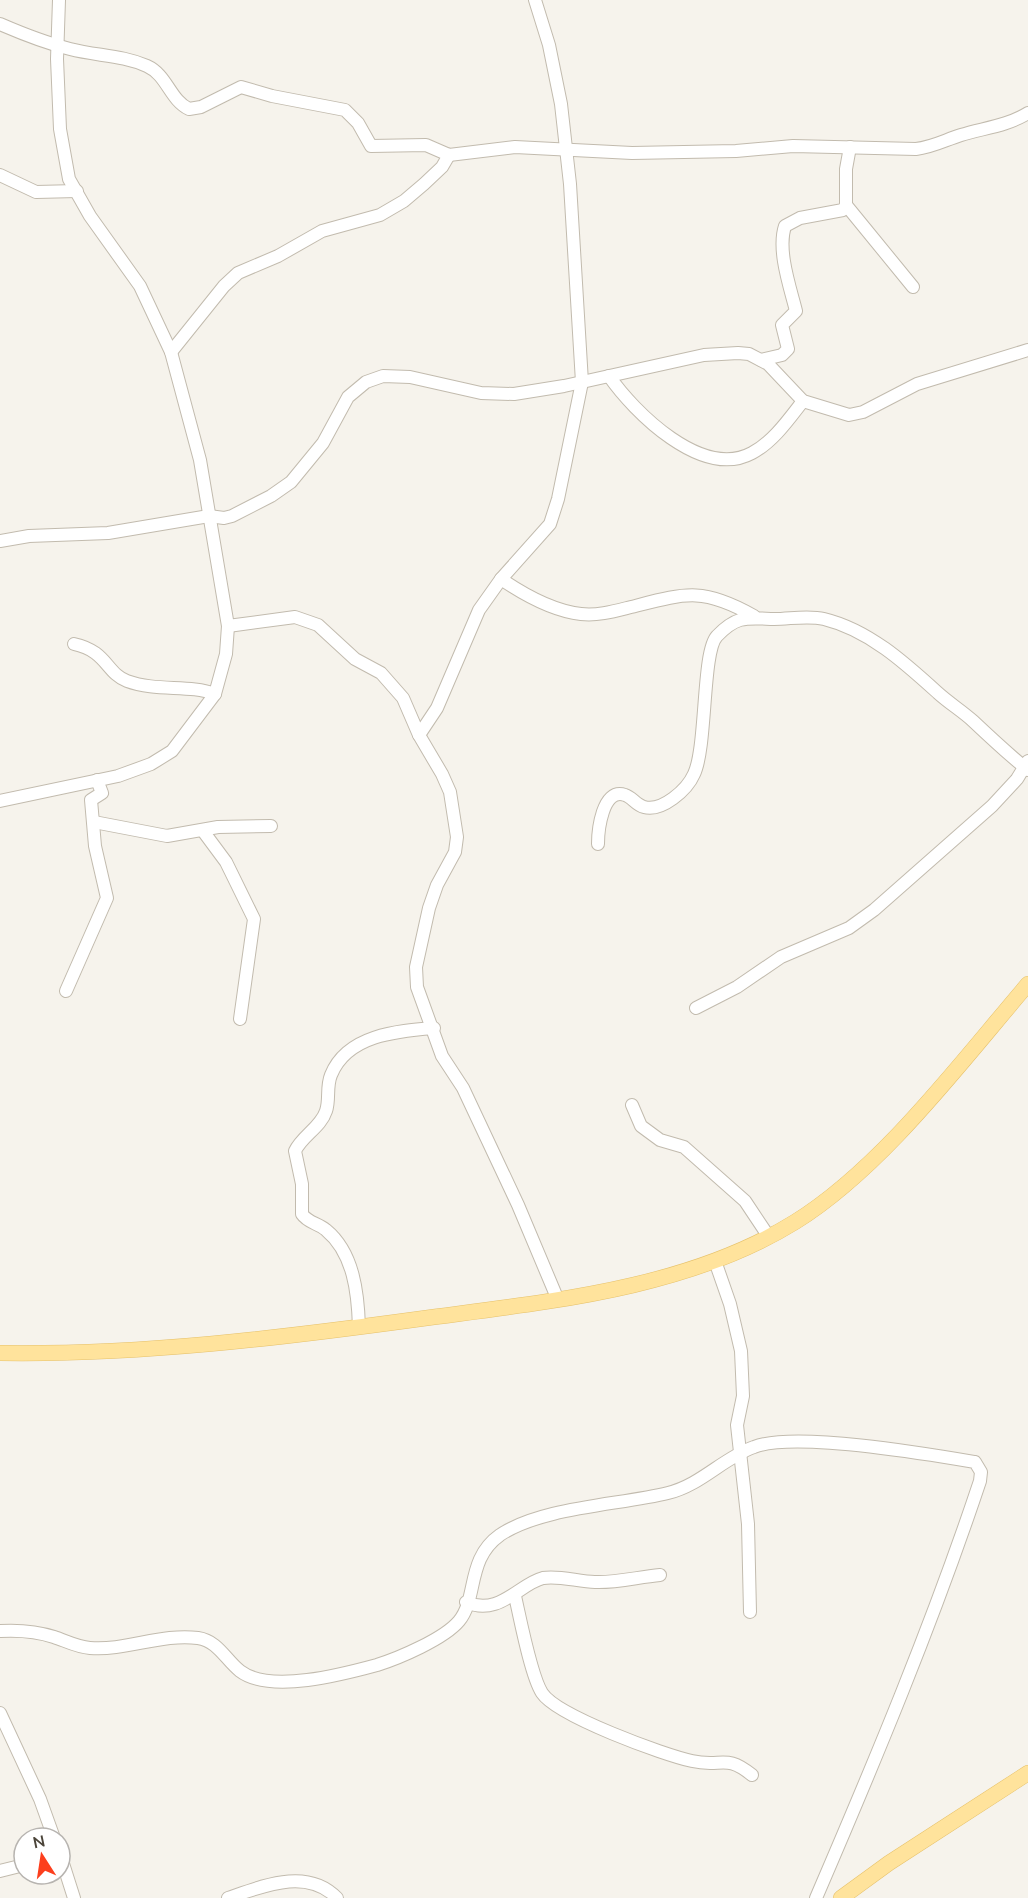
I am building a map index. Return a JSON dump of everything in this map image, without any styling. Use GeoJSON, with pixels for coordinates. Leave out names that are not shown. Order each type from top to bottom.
{"type":"FeatureCollection","features":[{"type":"Feature","properties":{"kind":"main road"},"geometry":{"type":"LineString","coordinates":[[0,1353],[42,1354],[209,1345],[359,1327],[558,1300],[683,1272],[715,1261],[769,1237],[816,1208],[897,1134],[1028,984]]}},
{"type":"Feature","properties":{"kind":"main road"},"geometry":{"type":"LineString","coordinates":[[841,1898],[890,1863],[1028,1773]]}},
{"type":"Feature","properties":{"kind":"street"},"geometry":{"type":"LineString","coordinates":[[0,801],[138,770],[172,751],[215,694],[226,654],[228,626],[200,460],[171,352],[153,307],[129,269],[90,216],[69,179],[60,129],[59,0]]}},
{"type":"Feature","properties":{"kind":"street"},"geometry":{"type":"LineString","coordinates":[[418,735],[437,708],[479,610],[501,579],[550,524],[558,499],[582,382],[570,184],[561,105],[549,45],[535,0]]}},
{"type":"Feature","properties":{"kind":"street"},"geometry":{"type":"LineString","coordinates":[[0,24],[28,37],[120,56],[150,68],[158,72],[176,99],[189,109],[201,107],[241,87],[272,96],[345,110],[358,123],[371,146],[426,145],[449,155],[497,148],[632,153],[736,151],[793,146],[900,150],[936,146],[962,135],[1007,124],[1028,113]]}},
{"type":"Feature","properties":{"kind":"street"},"geometry":{"type":"LineString","coordinates":[[761,360],[782,355],[788,349],[782,325],[796,312],[782,235],[785,226],[800,218],[843,210],[846,205],[846,169],[849,147]]}},
{"type":"Feature","properties":{"kind":"street"},"geometry":{"type":"LineString","coordinates":[[171,352],[224,286],[238,273],[278,256],[322,231],[380,215],[404,201],[442,167],[449,155]]}},
{"type":"Feature","properties":{"kind":"street"},"geometry":{"type":"LineString","coordinates":[[0,174],[36,192],[77,191]]}},
{"type":"Feature","properties":{"kind":"street"},"geometry":{"type":"LineString","coordinates":[[846,205],[913,287]]}},
{"type":"Feature","properties":{"kind":"street"},"geometry":{"type":"LineString","coordinates":[[0,541],[29,536],[108,533],[209,516],[224,518],[232,516],[262,501],[291,482],[323,443],[348,397],[361,386],[383,376],[410,377],[463,390],[501,394],[529,392],[582,382],[715,353],[738,353],[761,360],[782,377],[803,401],[842,414],[856,414],[917,384],[1028,350]]}},
{"type":"Feature","properties":{"kind":"street"},"geometry":{"type":"LineString","coordinates":[[609,376],[624,398],[679,445],[696,453],[725,458],[751,454],[776,434],[803,401]]}},
{"type":"Feature","properties":{"kind":"street"},"geometry":{"type":"LineString","coordinates":[[501,579],[561,610],[581,614],[604,613],[676,596],[705,594],[724,599],[756,618]]}},
{"type":"Feature","properties":{"kind":"street"},"geometry":{"type":"LineString","coordinates":[[228,626],[287,617],[305,618],[318,625],[356,659],[381,673],[403,698],[418,735],[450,792],[457,837],[455,852],[437,885],[429,908],[416,967],[422,1006],[434,1028],[442,1056],[463,1088],[518,1204],[558,1300]]}},
{"type":"Feature","properties":{"kind":"street"},"geometry":{"type":"LineString","coordinates":[[598,844],[598,820],[608,803],[618,795],[624,794],[645,807],[656,808],[681,792],[690,782],[696,771],[705,715],[708,673],[716,637],[731,623],[744,617],[815,618],[859,633],[916,671],[1027,766],[992,806],[874,910],[849,928],[781,957],[737,987],[696,1008]]}},
{"type":"Feature","properties":{"kind":"street"},"geometry":{"type":"LineString","coordinates":[[74,644],[96,651],[125,680],[167,689],[201,688],[215,694]]}},
{"type":"Feature","properties":{"kind":"street"},"geometry":{"type":"LineString","coordinates":[[66,991],[107,898],[95,846],[91,800],[102,793],[97,780]]}},
{"type":"Feature","properties":{"kind":"street"},"geometry":{"type":"LineString","coordinates":[[94,822],[167,836],[218,827],[271,826]]}},
{"type":"Feature","properties":{"kind":"street"},"geometry":{"type":"LineString","coordinates":[[203,831],[226,862],[254,919],[240,1019]]}},
{"type":"Feature","properties":{"kind":"street"},"geometry":{"type":"LineString","coordinates":[[359,1327],[358,1292],[347,1262],[327,1230],[302,1214],[302,1184],[295,1151],[326,1113],[331,1074],[346,1054],[359,1044],[377,1037],[434,1028]]}},
{"type":"Feature","properties":{"kind":"street"},"geometry":{"type":"LineString","coordinates":[[632,1106],[640,1126],[660,1140],[684,1147],[745,1201],[769,1237]]}},
{"type":"Feature","properties":{"kind":"street"},"geometry":{"type":"LineString","coordinates":[[715,1261],[740,1336],[743,1380],[737,1425],[748,1524],[750,1612]]}},
{"type":"Feature","properties":{"kind":"street"},"geometry":{"type":"LineString","coordinates":[[0,1631],[31,1632],[88,1648],[107,1649],[199,1638],[216,1645],[240,1671],[248,1675],[290,1682],[380,1664],[407,1653],[459,1621],[477,1565],[484,1552],[499,1536],[526,1522],[686,1488],[739,1454],[756,1446],[777,1441],[812,1442],[975,1462],[981,1472],[955,1558],[858,1801],[816,1898]]}},
{"type":"Feature","properties":{"kind":"street"},"geometry":{"type":"LineString","coordinates":[[466,1602],[474,1606],[486,1606],[515,1596],[543,1578],[598,1583],[660,1575]]}},
{"type":"Feature","properties":{"kind":"street"},"geometry":{"type":"LineString","coordinates":[[515,1596],[537,1680],[548,1701],[609,1732],[647,1746],[694,1762],[738,1763],[752,1775]]}},
{"type":"Feature","properties":{"kind":"street"},"geometry":{"type":"LineString","coordinates":[[0,1713],[40,1799],[50,1826]]}},
{"type":"Feature","properties":{"kind":"street"},"geometry":{"type":"LineString","coordinates":[[228,1898],[281,1882],[300,1881],[316,1883],[328,1889],[338,1898]]}}]}
